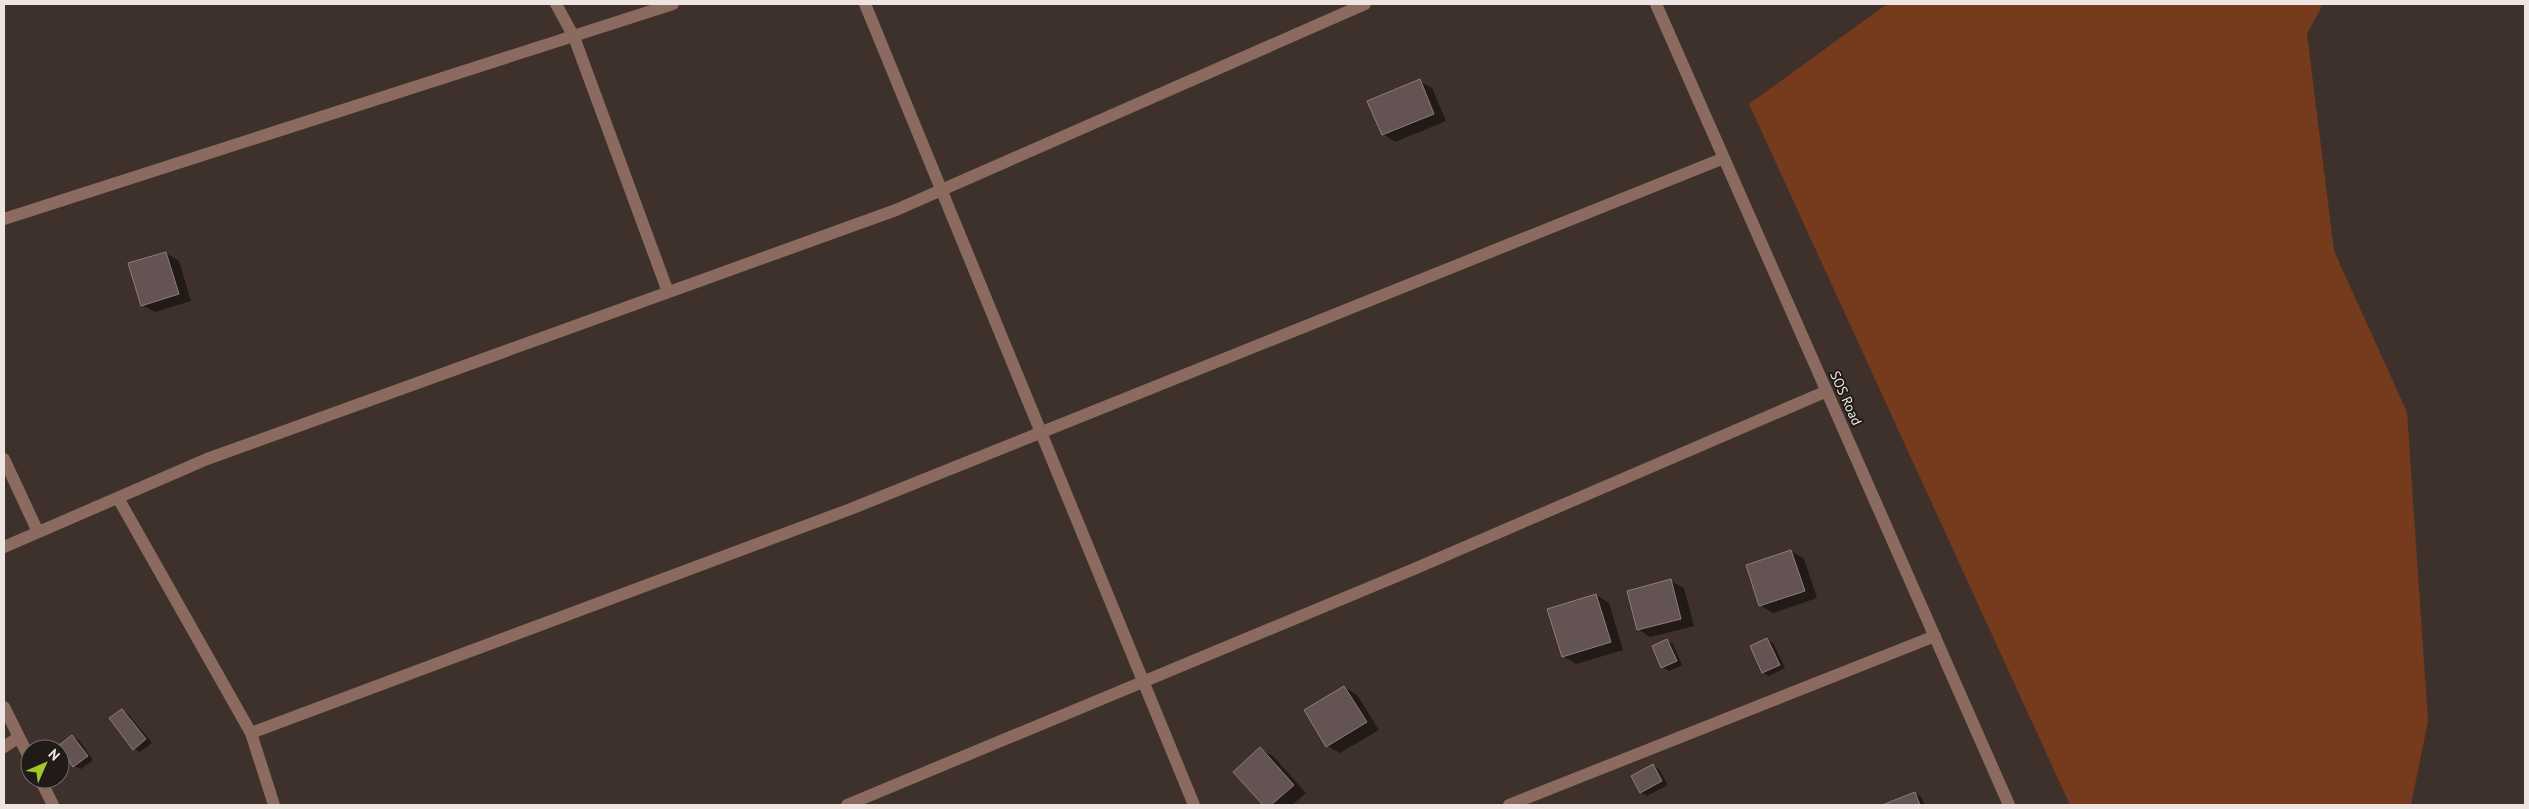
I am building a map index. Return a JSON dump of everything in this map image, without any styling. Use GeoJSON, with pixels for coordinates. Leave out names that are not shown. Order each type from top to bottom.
{"type":"FeatureCollection","features":[{"type":"Feature","properties":{"kind":"street"},"geometry":{"type":"LineString","coordinates":[[556,4],[574,36],[668,292]]}},
{"type":"Feature","properties":{"kind":"street"},"geometry":{"type":"LineString","coordinates":[[4,219],[673,4]]}},
{"type":"Feature","properties":{"kind":"street"},"geometry":{"type":"LineString","coordinates":[[865,4],[1194,805]]}},
{"type":"Feature","properties":{"kind":"street"},"geometry":{"type":"LineString","coordinates":[[4,547],[206,459],[896,210],[1364,4]]}},
{"type":"Feature","properties":{"kind":"street","name":"SOS Road"},"geometry":{"type":"LineString","coordinates":[[1656,4],[2009,805]]}},
{"type":"Feature","properties":{"kind":"street"},"geometry":{"type":"LineString","coordinates":[[251,733],[848,510],[1724,158]]}},
{"type":"Feature","properties":{"kind":"street"},"geometry":{"type":"LineString","coordinates":[[847,805],[1414,569],[1827,391]]}},
{"type":"Feature","properties":{"kind":"street"},"geometry":{"type":"LineString","coordinates":[[4,459],[38,532]]}},
{"type":"Feature","properties":{"kind":"street"},"geometry":{"type":"LineString","coordinates":[[118,498],[251,733],[274,805]]}},
{"type":"Feature","properties":{"kind":"street"},"geometry":{"type":"LineString","coordinates":[[1509,805],[1934,636]]}},
{"type":"Feature","properties":{"kind":"street"},"geometry":{"type":"LineString","coordinates":[[4,707],[19,737],[4,747]]}},
{"type":"Feature","properties":{"kind":"street"},"geometry":{"type":"LineString","coordinates":[[45,789],[53,805]]}},
{"type":"Feature","properties":{"kind":"shaded area"},"geometry":{"type":"Polygon","coordinates":[[[1887,4],[2323,4],[2307,34],[2334,251],[2407,412],[2428,721],[2411,805],[2070,805],[1749,104],[1887,4]]]}},
{"type":"Feature","properties":{"kind":"building"},"geometry":{"type":"Polygon","coordinates":[[[1420,79],[1434,114],[1382,135],[1367,101],[1420,79]]]}},
{"type":"Feature","properties":{"kind":"building"},"geometry":{"type":"Polygon","coordinates":[[[166,252],[179,294],[141,306],[128,263],[166,252]]]}},
{"type":"Feature","properties":{"kind":"building"},"geometry":{"type":"Polygon","coordinates":[[[1791,550],[1805,591],[1759,606],[1746,565],[1791,550]]]}},
{"type":"Feature","properties":{"kind":"building"},"geometry":{"type":"Polygon","coordinates":[[[1671,579],[1681,619],[1637,630],[1627,591],[1671,579]]]}},
{"type":"Feature","properties":{"kind":"building"},"geometry":{"type":"Polygon","coordinates":[[[1596,594],[1611,642],[1562,657],[1547,609],[1596,594]]]}},
{"type":"Feature","properties":{"kind":"building"},"geometry":{"type":"Polygon","coordinates":[[[1767,638],[1780,665],[1762,673],[1750,646],[1767,638]]]}},
{"type":"Feature","properties":{"kind":"building"},"geometry":{"type":"Polygon","coordinates":[[[1667,639],[1677,661],[1661,668],[1652,646],[1667,639]]]}},
{"type":"Feature","properties":{"kind":"building"},"geometry":{"type":"Polygon","coordinates":[[[1344,686],[1367,722],[1326,747],[1304,710],[1344,686]]]}},
{"type":"Feature","properties":{"kind":"building"},"geometry":{"type":"Polygon","coordinates":[[[122,709],[146,739],[133,750],[109,718],[122,709]]]}},
{"type":"Feature","properties":{"kind":"building"},"geometry":{"type":"Polygon","coordinates":[[[72,735],[88,756],[73,767],[70,763],[70,739],[67,739],[72,735]]]}},
{"type":"Feature","properties":{"kind":"building"},"geometry":{"type":"Polygon","coordinates":[[[1260,747],[1294,785],[1271,805],[1263,805],[1233,772],[1260,747]]]}},
{"type":"Feature","properties":{"kind":"building"},"geometry":{"type":"Polygon","coordinates":[[[1653,764],[1662,781],[1640,793],[1631,776],[1653,764]]]}},
{"type":"Feature","properties":{"kind":"building"},"geometry":{"type":"Polygon","coordinates":[[[1915,792],[1920,805],[1882,805],[1915,792]]]}}]}
